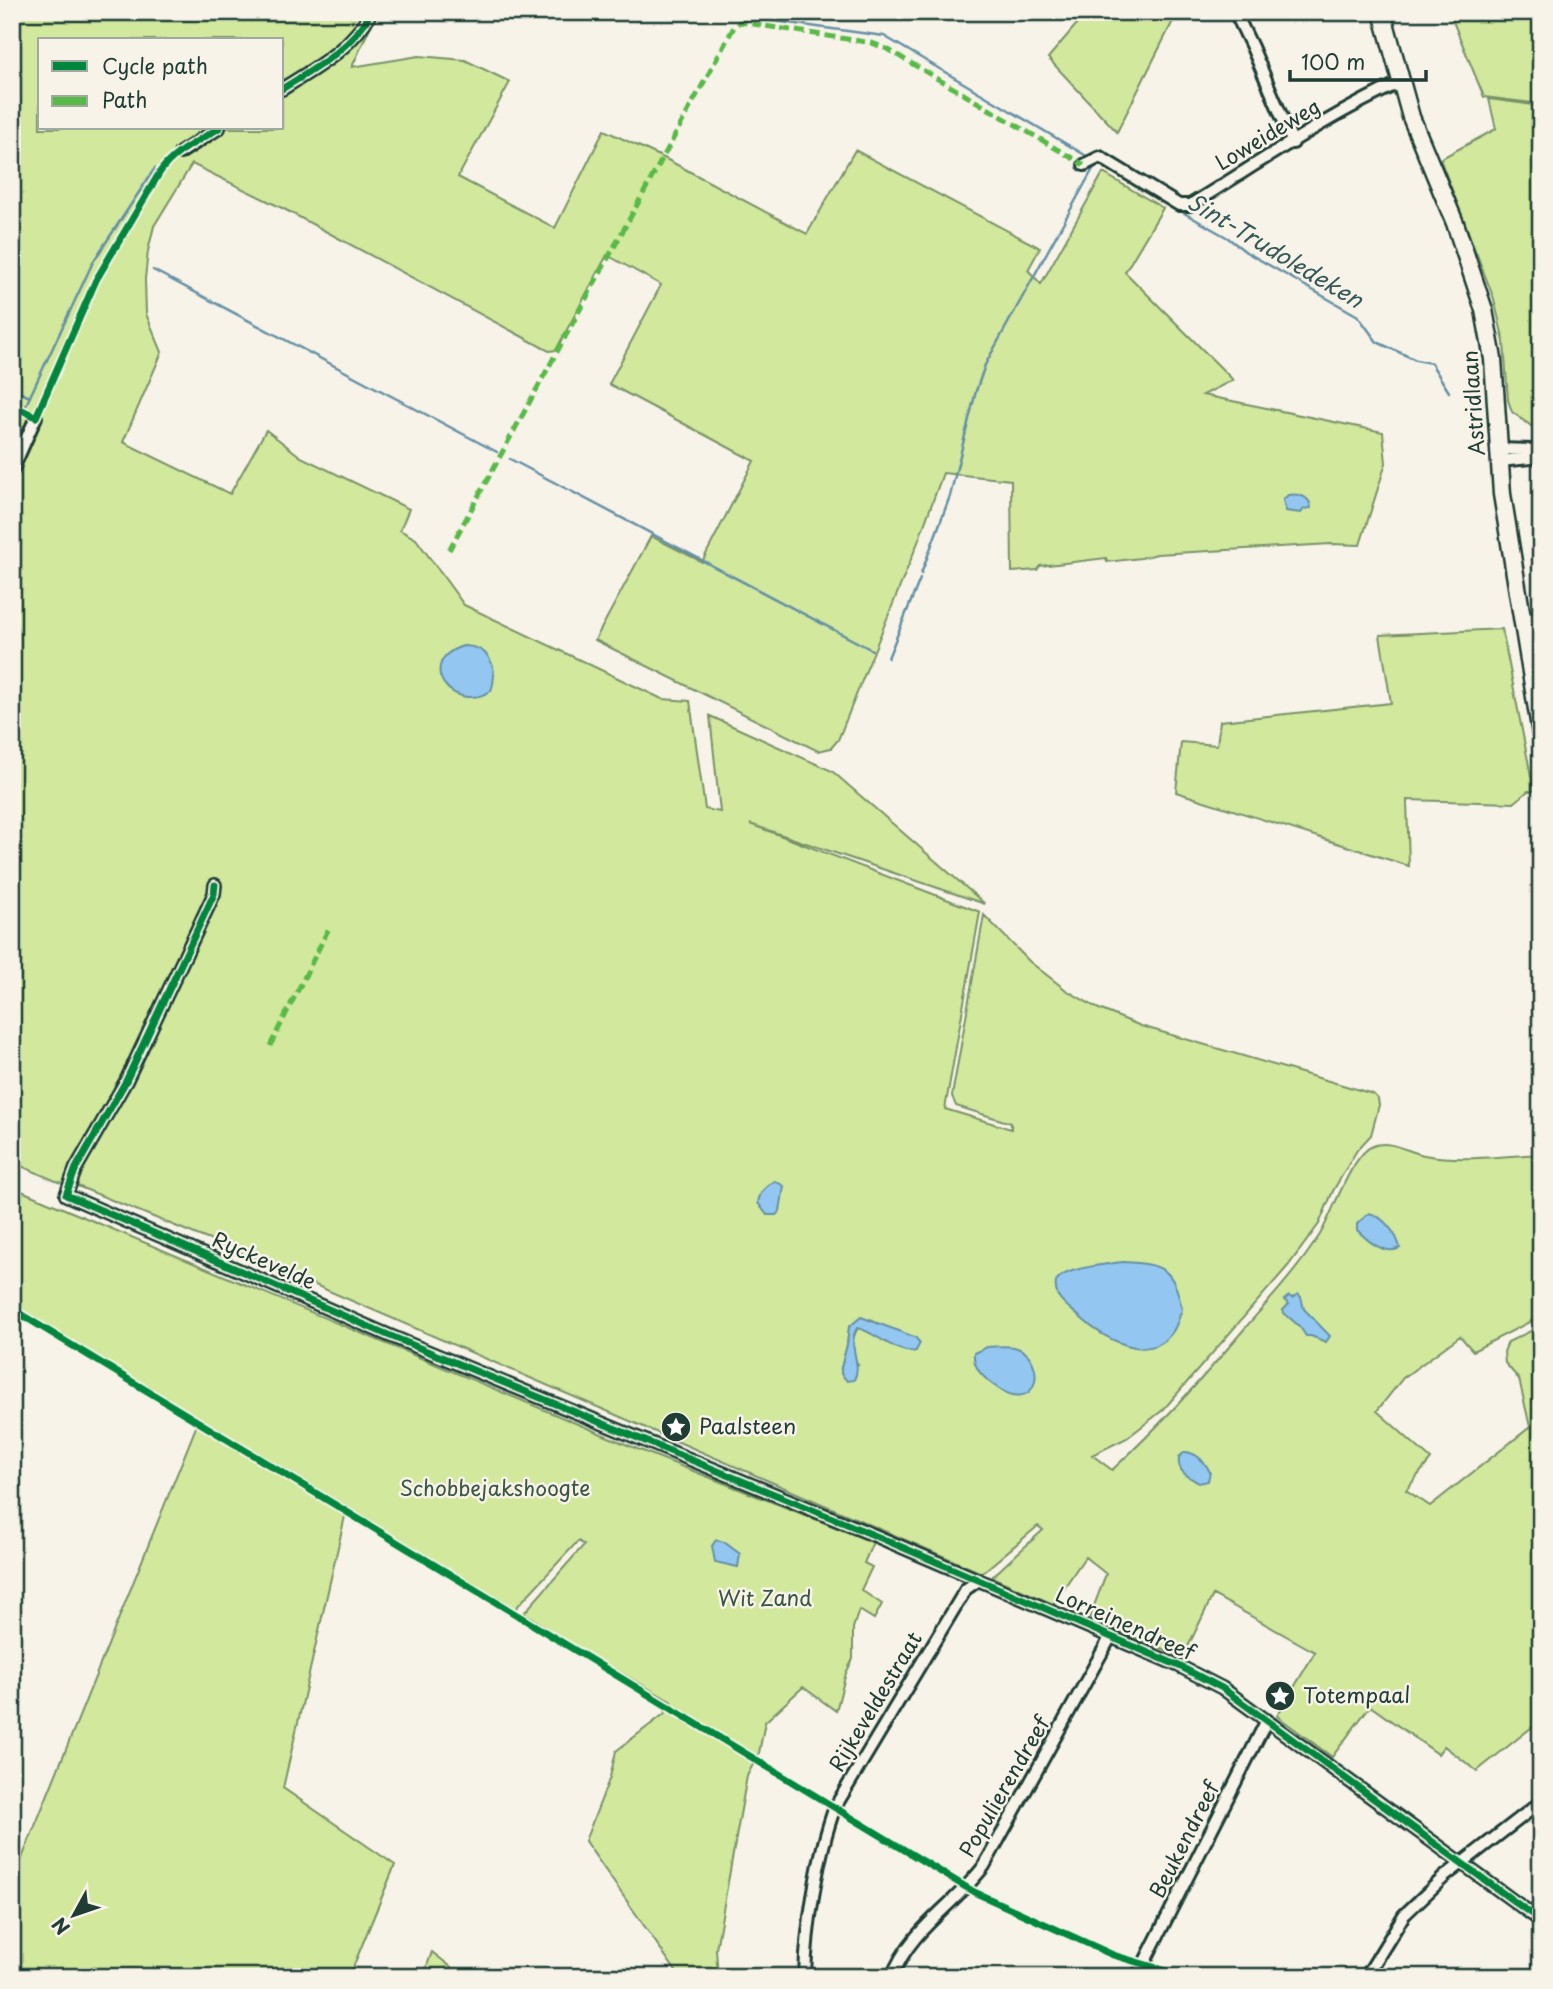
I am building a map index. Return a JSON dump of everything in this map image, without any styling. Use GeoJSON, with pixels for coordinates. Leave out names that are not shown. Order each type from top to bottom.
{"type":"FeatureCollection","features":[{"type":"Feature","properties":{"kind":"main road","name":"Astridlaan"},"geometry":{"type":"LineString","coordinates":[[1382,12],[1411,117],[1471,267],[1484,310],[1493,359],[1502,494],[1541,734]]}},
{"type":"Feature","properties":{"kind":"street"},"geometry":{"type":"LineString","coordinates":[[284,88],[351,40],[371,12]]}},
{"type":"Feature","properties":{"kind":"street"},"geometry":{"type":"LineString","coordinates":[[1235,12],[1293,143]]}},
{"type":"Feature","properties":{"kind":"street","name":"Loweideweg"},"geometry":{"type":"LineString","coordinates":[[1084,165],[1100,156],[1179,205],[1190,205],[1383,89],[1401,82]]}},
{"type":"Feature","properties":{"kind":"street"},"geometry":{"type":"LineString","coordinates":[[180,153],[216,130]]}},
{"type":"Feature","properties":{"kind":"street"},"geometry":{"type":"LineString","coordinates":[[12,471],[36,416]]}},
{"type":"Feature","properties":{"kind":"street"},"geometry":{"type":"LineString","coordinates":[[1498,455],[1541,456]]}},
{"type":"Feature","properties":{"kind":"street"},"geometry":{"type":"LineString","coordinates":[[1523,620],[1541,617]]}},
{"type":"Feature","properties":{"kind":"street","name":"Ryckevelde"},"geometry":{"type":"LineString","coordinates":[[215,885],[214,894],[126,1082],[76,1168],[66,1195],[388,1335],[648,1442]]}},
{"type":"Feature","properties":{"kind":"street","name":"Lorreinendreef"},"geometry":{"type":"LineString","coordinates":[[648,1442],[1111,1636],[1180,1666],[1222,1688],[1541,1921]]}},
{"type":"Feature","properties":{"kind":"street","name":"Rijkeveldestraat"},"geometry":{"type":"LineString","coordinates":[[805,1977],[805,1955],[814,1897],[835,1807],[966,1590],[979,1580]]}},
{"type":"Feature","properties":{"kind":"street","name":"Populierendreef"},"geometry":{"type":"LineString","coordinates":[[892,1977],[916,1934],[966,1888],[984,1866],[1111,1636]]}},
{"type":"Feature","properties":{"kind":"street","name":"Beukendreef"},"geometry":{"type":"LineString","coordinates":[[1138,1977],[1267,1720]]}},
{"type":"Feature","properties":{"kind":"street"},"geometry":{"type":"LineString","coordinates":[[1366,1977],[1404,1915],[1463,1863],[1541,1802]]}},
{"type":"Feature","properties":{"kind":"green space"},"geometry":{"type":"Polygon","coordinates":[[[12,12],[377,12],[352,67],[419,56],[465,60],[510,82],[458,177],[555,228],[604,130],[666,159],[807,234],[855,150],[1040,248],[1028,270],[1041,284],[1103,173],[1163,208],[1125,272],[1233,380],[1203,395],[1383,432],[1386,463],[1360,545],[1331,544],[1157,554],[1107,562],[1106,558],[1040,566],[1037,570],[1012,572],[1011,480],[943,473],[838,740],[831,748],[818,751],[595,640],[651,536],[702,562],[754,461],[609,384],[661,285],[607,255],[556,350],[549,351],[284,209],[192,164],[154,226],[145,279],[146,314],[162,352],[123,442],[230,494],[266,430],[301,457],[409,509],[400,530],[416,539],[464,605],[662,699],[690,701],[705,809],[720,812],[710,716],[832,771],[985,904],[750,824],[980,912],[945,1109],[1011,1129],[1011,1123],[956,1106],[952,1096],[984,915],[1030,962],[1066,990],[1099,1009],[1141,1026],[1373,1094],[1378,1099],[1379,1105],[1371,1135],[1357,1150],[1333,1191],[1319,1224],[1288,1266],[1163,1410],[1127,1438],[1092,1455],[1112,1470],[1181,1401],[1294,1271],[1319,1236],[1350,1173],[1365,1151],[1385,1144],[1424,1155],[1453,1158],[1541,1154],[1541,1316],[1473,1351],[1460,1336],[1403,1378],[1377,1411],[1431,1459],[1406,1490],[1430,1506],[1530,1427],[1519,1379],[1505,1363],[1504,1352],[1508,1342],[1541,1326],[1541,1720],[1477,1771],[1444,1746],[1438,1754],[1370,1706],[1332,1757],[1277,1716],[1315,1652],[1213,1595],[1183,1657],[1089,1619],[1106,1574],[1085,1557],[1053,1604],[992,1577],[1043,1530],[1038,1526],[982,1573],[234,1250],[75,1185],[58,1182],[12,1162],[12,12]],[[871,1319],[849,1327],[841,1368],[858,1365],[853,1346],[858,1328],[894,1346],[899,1331],[877,1325],[871,1319]]]}},
{"type":"Feature","properties":{"kind":"green space"},"geometry":{"type":"Polygon","coordinates":[[[1087,12],[1171,12],[1175,17],[1117,132],[1048,58],[1087,12]]]}},
{"type":"Feature","properties":{"kind":"green space"},"geometry":{"type":"Polygon","coordinates":[[[1451,12],[1541,12],[1541,104],[1484,97],[1451,12]]]}},
{"type":"Feature","properties":{"kind":"green space"},"geometry":{"type":"Polygon","coordinates":[[[1489,99],[1541,106],[1541,433],[1512,412],[1508,400],[1504,342],[1494,299],[1440,159],[1496,129],[1489,99]]]}},
{"type":"Feature","properties":{"kind":"green space"},"geometry":{"type":"Polygon","coordinates":[[[1502,629],[1534,791],[1528,791],[1514,803],[1407,800],[1409,866],[1176,792],[1181,742],[1217,745],[1220,721],[1391,703],[1380,635],[1502,629]]]}},
{"type":"Feature","properties":{"kind":"green space","name":"Wit Zand"},"geometry":{"type":"Polygon","coordinates":[[[12,1187],[635,1448],[873,1542],[864,1563],[872,1567],[861,1590],[882,1604],[874,1619],[859,1610],[853,1628],[853,1659],[846,1673],[836,1711],[803,1687],[765,1722],[759,1753],[747,1776],[716,1949],[718,1977],[680,1977],[585,1841],[610,1777],[616,1751],[664,1714],[672,1702],[578,1648],[524,1613],[584,1545],[578,1541],[515,1609],[12,1304],[12,1187]]]}},
{"type":"Feature","properties":{"kind":"green space"},"geometry":{"type":"Polygon","coordinates":[[[198,1422],[346,1512],[283,1788],[395,1865],[349,1977],[12,1977],[12,1883],[198,1422]]]}},
{"type":"Feature","properties":{"kind":"green space"},"geometry":{"type":"Polygon","coordinates":[[[432,1952],[464,1977],[423,1977],[432,1952]]]}},
{"type":"Feature","properties":{"kind":"water"},"geometry":{"type":"Polygon","coordinates":[[[1288,495],[1304,497],[1311,508],[1304,509],[1301,513],[1286,511],[1283,500],[1288,495]]]}},
{"type":"Feature","properties":{"kind":"water"},"geometry":{"type":"Polygon","coordinates":[[[463,646],[480,650],[490,660],[494,674],[491,691],[476,697],[463,696],[444,683],[440,673],[441,663],[448,653],[463,646]]]}},
{"type":"Feature","properties":{"kind":"water"},"geometry":{"type":"Polygon","coordinates":[[[775,1181],[784,1186],[780,1211],[776,1215],[767,1215],[758,1203],[764,1190],[775,1181]]]}},
{"type":"Feature","properties":{"kind":"water"},"geometry":{"type":"Polygon","coordinates":[[[1369,1213],[1389,1226],[1400,1248],[1383,1249],[1371,1243],[1357,1230],[1357,1224],[1369,1213]]]}},
{"type":"Feature","properties":{"kind":"water"},"geometry":{"type":"Polygon","coordinates":[[[1123,1262],[1157,1267],[1170,1277],[1175,1285],[1182,1309],[1173,1331],[1161,1343],[1138,1347],[1113,1340],[1090,1326],[1058,1296],[1057,1280],[1069,1272],[1123,1262]]]}},
{"type":"Feature","properties":{"kind":"water"},"geometry":{"type":"Polygon","coordinates":[[[1298,1294],[1304,1309],[1330,1336],[1326,1342],[1306,1336],[1284,1313],[1283,1310],[1289,1304],[1284,1300],[1298,1294]]]}},
{"type":"Feature","properties":{"kind":"water"},"geometry":{"type":"Polygon","coordinates":[[[861,1317],[915,1337],[920,1343],[916,1351],[909,1352],[857,1328],[853,1341],[856,1374],[854,1380],[847,1381],[841,1374],[841,1368],[849,1327],[861,1317]]]}},
{"type":"Feature","properties":{"kind":"water"},"geometry":{"type":"Polygon","coordinates":[[[1011,1346],[1025,1352],[1035,1372],[1035,1383],[1030,1391],[1021,1395],[1008,1394],[984,1377],[976,1367],[974,1353],[987,1347],[1011,1346]]]}},
{"type":"Feature","properties":{"kind":"water"},"geometry":{"type":"Polygon","coordinates":[[[1185,1452],[1197,1456],[1206,1465],[1210,1472],[1208,1481],[1199,1483],[1181,1470],[1179,1457],[1185,1452]]]}},
{"type":"Feature","properties":{"kind":"water"},"geometry":{"type":"Polygon","coordinates":[[[716,1540],[724,1542],[740,1554],[738,1567],[715,1562],[712,1546],[716,1540]]]}},
{"type":"Feature","properties":{"kind":"waterway","name":"Sint-Trudoledeken"},"geometry":{"type":"LineString","coordinates":[[750,12],[759,19],[884,36],[1090,158]]}},
{"type":"Feature","properties":{"kind":"waterway"},"geometry":{"type":"LineString","coordinates":[[921,574],[950,496],[985,365],[1094,167]]}},
{"type":"Feature","properties":{"kind":"waterway"},"geometry":{"type":"LineString","coordinates":[[25,407],[93,262],[155,168]]}},
{"type":"Feature","properties":{"kind":"waterway","name":"Sint-Trudoledeken"},"geometry":{"type":"LineString","coordinates":[[1107,169],[1358,316],[1377,342],[1416,360],[1431,363],[1449,392]]}},
{"type":"Feature","properties":{"kind":"waterway"},"geometry":{"type":"LineString","coordinates":[[153,270],[497,452]]}},
{"type":"Feature","properties":{"kind":"waterway"},"geometry":{"type":"LineString","coordinates":[[12,389],[30,397]]}},
{"type":"Feature","properties":{"kind":"waterway"},"geometry":{"type":"LineString","coordinates":[[12,439],[21,415]]}},
{"type":"Feature","properties":{"kind":"waterway","name":"Sint-Trudoledeken"},"geometry":{"type":"LineString","coordinates":[[1476,434],[1481,437]]}},
{"type":"Feature","properties":{"kind":"waterway"},"geometry":{"type":"LineString","coordinates":[[510,459],[872,650]]}},
{"type":"Feature","properties":{"kind":"waterway"},"geometry":{"type":"LineString","coordinates":[[888,658],[920,579]]}},
{"type":"Feature","properties":{"kind":"marked path"},"geometry":{"type":"LineString","coordinates":[[449,550],[734,27],[740,22],[872,43],[887,49],[1084,165]]}},
{"type":"Feature","properties":{"kind":"marked path"},"geometry":{"type":"LineString","coordinates":[[270,1046],[329,928]]}},
{"type":"Feature","properties":{"kind":"cycle path"},"geometry":{"type":"LineString","coordinates":[[284,88],[343,47],[371,12]]}},
{"type":"Feature","properties":{"kind":"cycle path"},"geometry":{"type":"LineString","coordinates":[[12,405],[36,417],[96,280],[160,172],[179,153],[216,130]]}},
{"type":"Feature","properties":{"kind":"cycle path"},"geometry":{"type":"LineString","coordinates":[[215,885],[214,894],[126,1081],[76,1168],[66,1195],[388,1335],[876,1536],[1179,1666],[1222,1688],[1541,1921]]}},
{"type":"Feature","properties":{"kind":"cycle path"},"geometry":{"type":"LineString","coordinates":[[12,1309],[974,1892],[1113,1955],[1187,1977]]}},
{"type":"Feature","properties":{"kind":"place","name":"Paalsteen"},"geometry":{"type":"Point","coordinates":[676,1427]}},
{"type":"Feature","properties":{"kind":"place","name":"Totempaal"},"geometry":{"type":"Point","coordinates":[1280,1696]}},
{"type":"Feature","properties":{"kind":"park label","name":"Schobbejakshoogte"},"geometry":{"type":"Point","coordinates":[495,1489]}}]}
